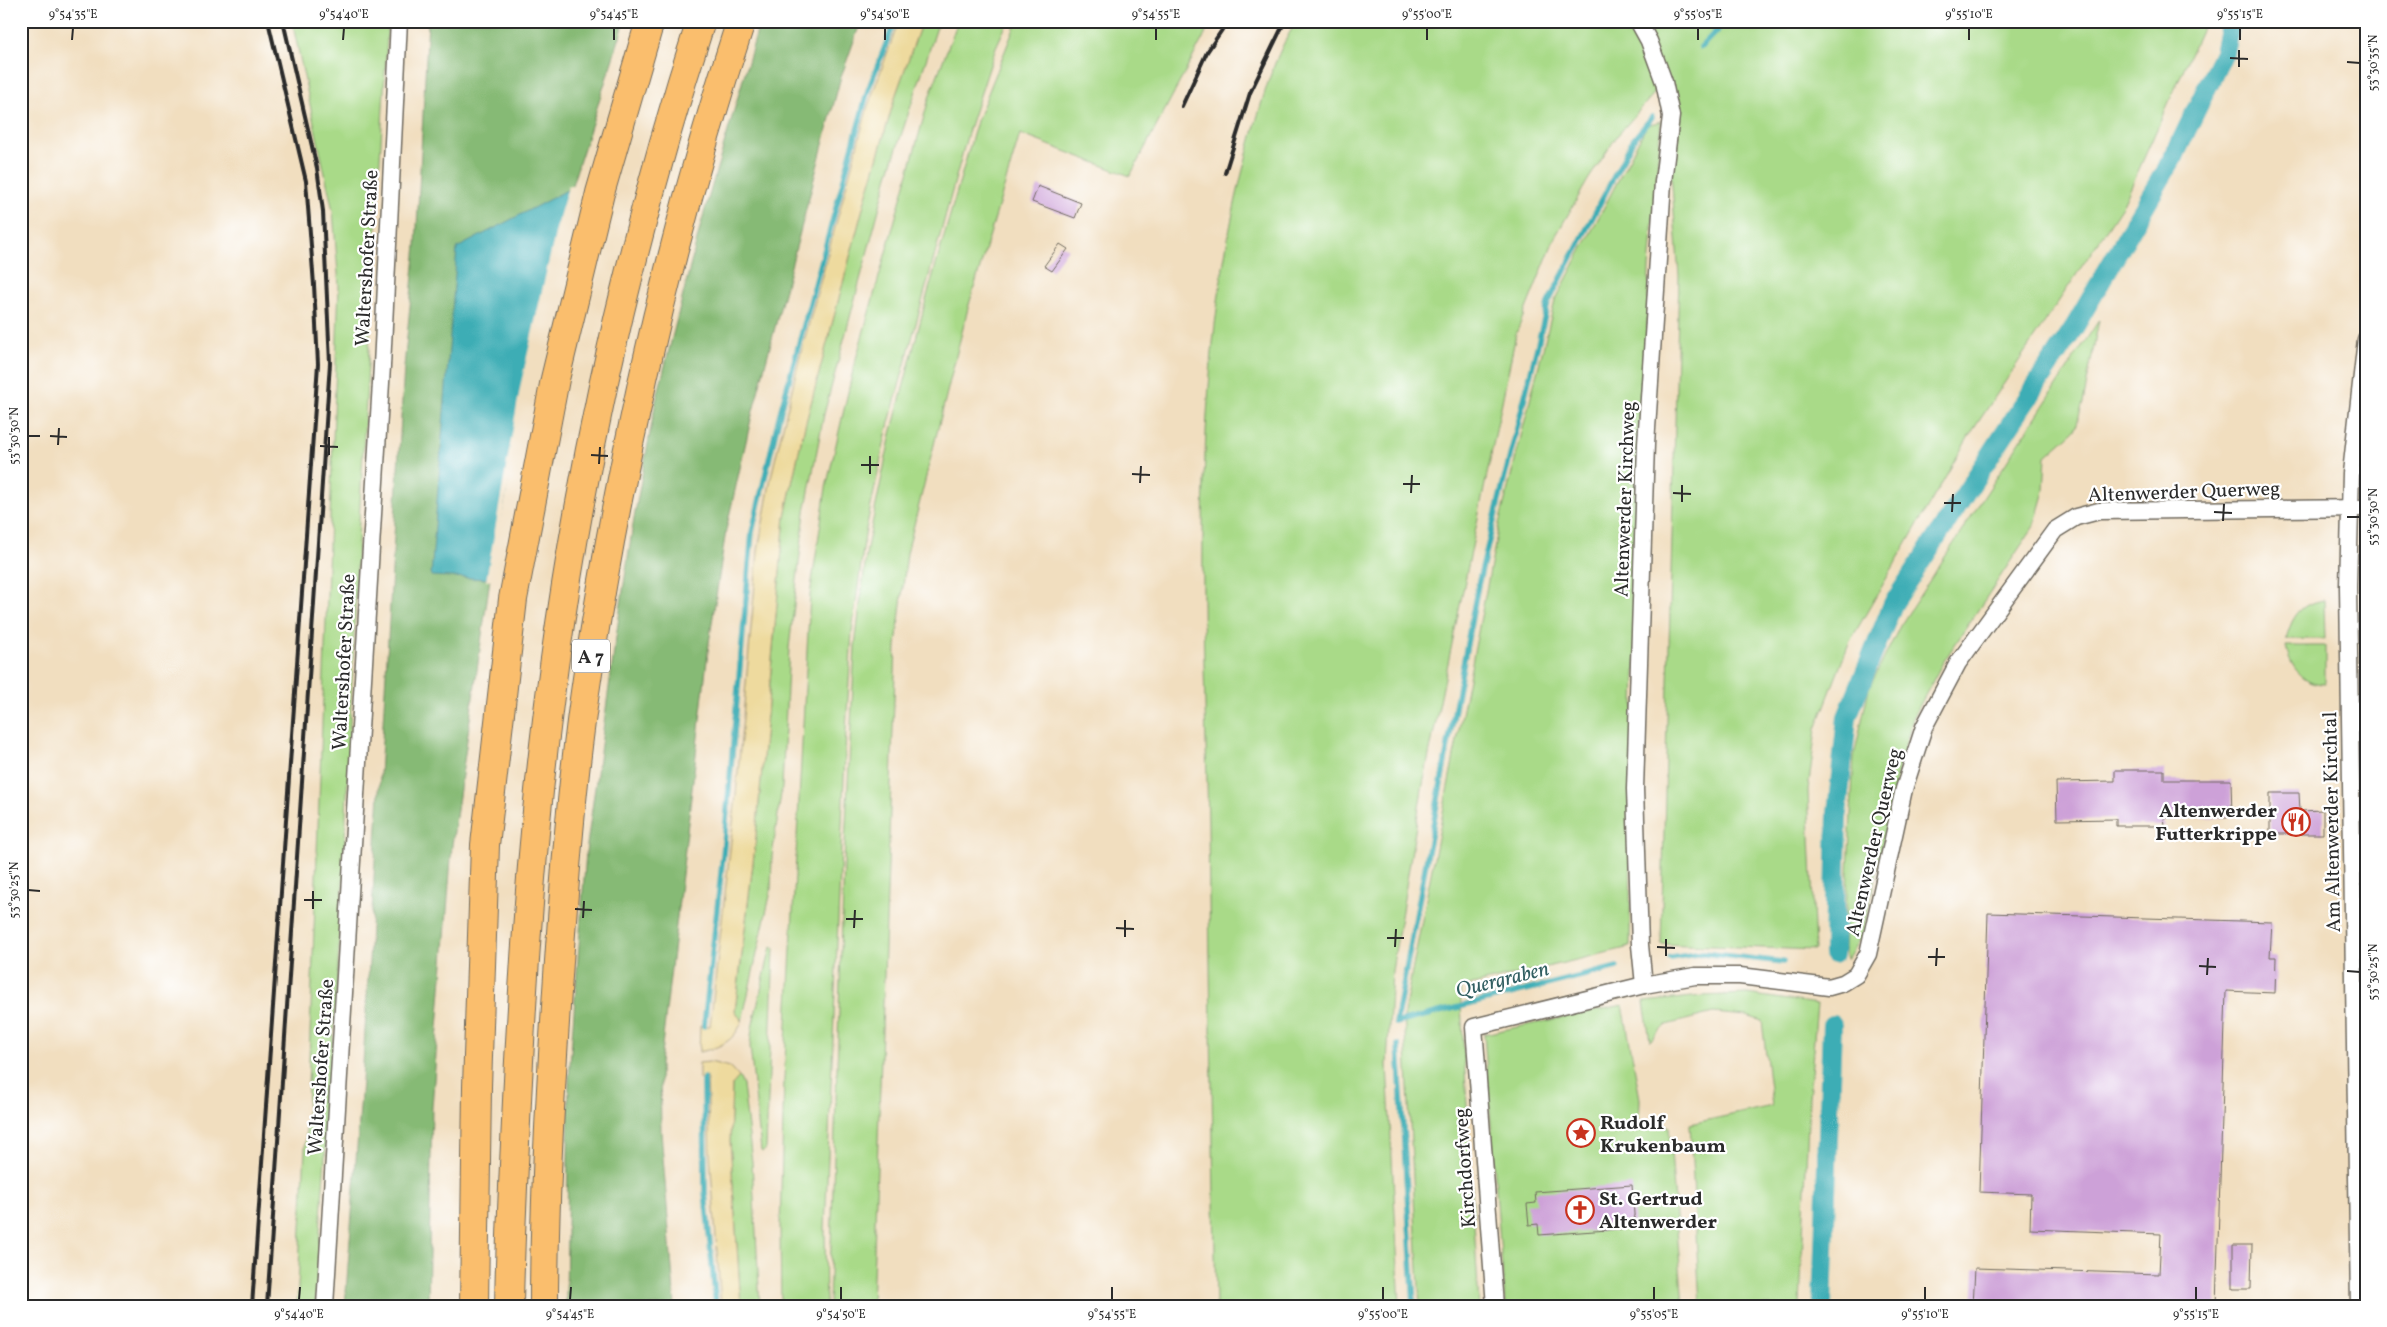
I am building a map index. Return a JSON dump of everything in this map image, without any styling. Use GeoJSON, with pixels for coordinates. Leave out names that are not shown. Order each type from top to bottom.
{"type":"FeatureCollection","features":[{"type":"Feature","properties":{"kind":"highway"},"geometry":{"type":"LineString","coordinates":[[474,1306],[477,1087],[485,845],[513,599],[555,379],[600,193],[650,21]]}},
{"type":"Feature","properties":{"kind":"highway","name":"A 7"},"geometry":{"type":"LineString","coordinates":[[508,1306],[522,996],[536,825],[554,666],[580,503],[614,338],[652,186],[701,21]]}},
{"type":"Feature","properties":{"kind":"highway","name":"A 7"},"geometry":{"type":"LineString","coordinates":[[544,1306],[550,1090],[564,889],[588,674],[622,481],[682,213],[741,21]]}},
{"type":"Feature","properties":{"kind":"street","name":"Waltershofer Straße"},"geometry":{"type":"LineString","coordinates":[[325,1306],[377,455],[399,21]]}},
{"type":"Feature","properties":{"kind":"street","name":"Altenwerder Kirchweg"},"geometry":{"type":"LineString","coordinates":[[1638,21],[1649,41],[1664,82],[1671,116],[1663,182],[1646,444],[1635,779],[1640,945],[1644,985]]}},
{"type":"Feature","properties":{"kind":"street","name":"Am Altenwerder Kirchtal"},"geometry":{"type":"LineString","coordinates":[[2359,1306],[2348,587],[2349,508],[2366,339]]}},
{"type":"Feature","properties":{"kind":"street","name":"Altenwerder Querweg"},"geometry":{"type":"LineString","coordinates":[[1474,1027],[1644,985],[1715,975],[1761,978],[1829,987],[1843,983],[1856,975],[1868,954],[1904,789],[1924,727],[1935,703],[1958,663],[2055,530],[2086,513],[2099,511],[2366,508]]}},
{"type":"Feature","properties":{"kind":"street","name":"Kirchdorfweg"},"geometry":{"type":"LineString","coordinates":[[1474,1027],[1495,1306]]}},
{"type":"Feature","properties":{"kind":"green space"},"geometry":{"type":"Polygon","coordinates":[[[292,21],[388,21],[359,522],[342,906],[315,1306],[297,1306],[307,1111],[339,286],[333,211],[292,21]]]}},
{"type":"Feature","properties":{"kind":"green space"},"geometry":{"type":"Polygon","coordinates":[[[428,21],[625,21],[571,188],[431,575],[490,579],[452,845],[432,1107],[428,1306],[345,1306],[362,1081],[404,367],[416,245],[428,21]]]}},
{"type":"Feature","properties":{"kind":"green space"},"geometry":{"type":"Polygon","coordinates":[[[760,21],[861,21],[840,80],[752,415],[726,530],[709,643],[660,1063],[661,1132],[675,1306],[566,1306],[569,1078],[586,852],[617,630],[634,518],[656,401],[702,220],[760,21]]]}},
{"type":"Feature","properties":{"kind":"green space"},"geometry":{"type":"Polygon","coordinates":[[[922,21],[939,21],[889,172],[824,414],[805,512],[789,648],[782,787],[772,856],[771,891],[742,1021],[735,1012],[755,846],[785,516],[802,437],[865,200],[895,97],[922,21]]]}},
{"type":"Feature","properties":{"kind":"green space"},"geometry":{"type":"Polygon","coordinates":[[[958,21],[1008,21],[996,47],[969,129],[887,430],[865,534],[852,632],[846,730],[825,1229],[826,1306],[781,1306],[780,1228],[784,1079],[810,595],[826,488],[854,366],[930,95],[958,21]]]}},
{"type":"Feature","properties":{"kind":"green space"},"geometry":{"type":"Polygon","coordinates":[[[1017,21],[1212,21],[1130,176],[1020,134],[968,308],[907,553],[896,646],[872,1306],[829,1306],[844,863],[855,646],[867,548],[891,434],[927,296],[977,121],[1017,21]]]}},
{"type":"Feature","properties":{"kind":"green space"},"geometry":{"type":"Polygon","coordinates":[[[1297,21],[2205,21],[2124,203],[1969,436],[1849,643],[1816,729],[1808,790],[1815,950],[1661,944],[1679,276],[1664,82],[1617,136],[1588,180],[1555,237],[1516,334],[1422,789],[1392,971],[1387,1065],[1400,1306],[1216,1306],[1203,564],[1204,478],[1209,391],[1217,305],[1232,220],[1252,136],[1265,92],[1282,48],[1297,21]]]}},
{"type":"Feature","properties":{"kind":"green space"},"geometry":{"type":"Polygon","coordinates":[[[1661,121],[1649,268],[1631,792],[1630,947],[1460,988],[1479,1306],[1420,1306],[1404,1013],[1499,524],[1555,301],[1647,125],[1661,121]]]}},
{"type":"Feature","properties":{"kind":"green space"},"geometry":{"type":"Polygon","coordinates":[[[2099,320],[2083,403],[2075,430],[2046,456],[2044,491],[2034,526],[1942,664],[1913,718],[1899,767],[1863,934],[1847,959],[1844,948],[1854,756],[1869,688],[1900,626],[2099,320]]]}},
{"type":"Feature","properties":{"kind":"green space"},"geometry":{"type":"Polygon","coordinates":[[[2324,600],[2325,639],[2286,639],[2291,624],[2298,612],[2309,604],[2324,600]]]}},
{"type":"Feature","properties":{"kind":"green space"},"geometry":{"type":"Polygon","coordinates":[[[2286,646],[2325,646],[2325,684],[2304,678],[2294,667],[2286,646]]]}},
{"type":"Feature","properties":{"kind":"green space"},"geometry":{"type":"Polygon","coordinates":[[[771,947],[774,948],[766,1149],[763,1152],[761,1151],[750,1046],[752,1028],[771,947]]]}},
{"type":"Feature","properties":{"kind":"green space"},"geometry":{"type":"Polygon","coordinates":[[[1747,994],[1817,1004],[1809,1098],[1800,1306],[1700,1306],[1690,1124],[1772,1106],[1762,1021],[1747,1016],[1713,1013],[1666,1025],[1650,1041],[1644,1002],[1747,994]]]}},
{"type":"Feature","properties":{"kind":"green space"},"geometry":{"type":"Polygon","coordinates":[[[1623,1005],[1640,1099],[1639,1128],[1669,1126],[1683,1306],[1505,1306],[1484,1034],[1623,1005]]]}},
{"type":"Feature","properties":{"kind":"green space"},"geometry":{"type":"Polygon","coordinates":[[[739,1077],[743,1085],[752,1162],[760,1306],[741,1306],[730,1141],[732,1084],[739,1077]]]}},
{"type":"Feature","properties":{"kind":"sand"},"geometry":{"type":"Polygon","coordinates":[[[899,21],[922,21],[895,97],[865,200],[802,437],[785,516],[755,846],[735,1011],[742,1021],[731,1039],[720,1046],[699,1052],[700,1026],[710,1026],[735,805],[758,551],[771,477],[799,360],[868,106],[899,21]]]}},
{"type":"Feature","properties":{"kind":"sand"},"geometry":{"type":"Polygon","coordinates":[[[710,1062],[730,1067],[739,1077],[732,1085],[730,1141],[741,1306],[721,1306],[710,1155],[707,1076],[699,1079],[699,1063],[710,1062]]]}},
{"type":"Feature","properties":{"kind":"water"},"geometry":{"type":"Polygon","coordinates":[[[571,188],[527,382],[490,579],[431,576],[457,248],[571,188]]]}},
{"type":"Feature","properties":{"kind":"pier"},"geometry":{"type":"Polygon","coordinates":[[[572,185],[573,188],[505,501],[493,580],[486,581],[521,383],[558,221],[568,187],[572,185]]]}},
{"type":"Feature","properties":{"kind":"building"},"geometry":{"type":"Polygon","coordinates":[[[1038,186],[1081,203],[1075,218],[1032,202],[1038,186]]]}},
{"type":"Feature","properties":{"kind":"building"},"geometry":{"type":"Polygon","coordinates":[[[1060,244],[1068,249],[1052,271],[1044,266],[1060,244]]]}},
{"type":"Feature","properties":{"kind":"building"},"geometry":{"type":"Polygon","coordinates":[[[2115,770],[2164,770],[2164,780],[2231,780],[2232,817],[2164,818],[2165,826],[2116,826],[2116,819],[2057,820],[2056,782],[2115,781],[2115,770]]]}},
{"type":"Feature","properties":{"kind":"building","name":"Altenwerder Futterkrippe"},"geometry":{"type":"Polygon","coordinates":[[[2270,793],[2299,793],[2300,811],[2323,810],[2323,834],[2270,834],[2270,793]]]}},
{"type":"Feature","properties":{"kind":"building"},"geometry":{"type":"Polygon","coordinates":[[[1988,913],[2272,922],[2270,957],[2276,957],[2275,993],[2226,991],[2216,1306],[1973,1306],[1975,1268],[2159,1274],[2161,1234],[2030,1229],[2031,1194],[1979,1192],[1988,913]]]}},
{"type":"Feature","properties":{"kind":"building","name":"St. Gertrud Altenwerder"},"geometry":{"type":"Polygon","coordinates":[[[1632,1185],[1635,1228],[1539,1235],[1538,1224],[1529,1225],[1527,1204],[1536,1203],[1535,1192],[1632,1185]]]}},
{"type":"Feature","properties":{"kind":"building"},"geometry":{"type":"Polygon","coordinates":[[[2233,1245],[2252,1245],[2251,1289],[2233,1289],[2233,1245]]]}},
{"type":"Feature","properties":{"kind":"waterway"},"geometry":{"type":"LineString","coordinates":[[704,1026],[723,855],[752,532],[779,417],[868,90],[895,21]]}},
{"type":"Feature","properties":{"kind":"waterway"},"geometry":{"type":"LineString","coordinates":[[1701,47],[1726,21]]}},
{"type":"Feature","properties":{"kind":"waterway"},"geometry":{"type":"LineString","coordinates":[[1834,954],[1837,813],[1847,717],[1893,604],[2075,326],[2175,154],[2224,52],[2231,21]]}},
{"type":"Feature","properties":{"kind":"waterway"},"geometry":{"type":"LineString","coordinates":[[1617,967],[1396,1023],[1478,585],[1548,303],[1633,140],[1652,117]]}},
{"type":"Feature","properties":{"kind":"waterway","name":"Quergraben"},"geometry":{"type":"LineString","coordinates":[[1670,958],[1703,953],[1783,962]]}},
{"type":"Feature","properties":{"kind":"waterway"},"geometry":{"type":"LineString","coordinates":[[1822,1306],[1832,1025]]}},
{"type":"Feature","properties":{"kind":"waterway"},"geometry":{"type":"LineString","coordinates":[[1398,1045],[1414,1306]]}},
{"type":"Feature","properties":{"kind":"waterway"},"geometry":{"type":"LineString","coordinates":[[704,1078],[705,1192],[716,1306]]}},
{"type":"Feature","properties":{"kind":"railway"},"geometry":{"type":"LineString","coordinates":[[252,1306],[318,364],[306,181],[268,21]]}},
{"type":"Feature","properties":{"kind":"railway"},"geometry":{"type":"LineString","coordinates":[[267,1306],[330,363],[323,211],[317,168],[283,21]]}},
{"type":"Feature","properties":{"kind":"railway"},"geometry":{"type":"LineString","coordinates":[[1182,106],[1207,52],[1228,21]]}},
{"type":"Feature","properties":{"kind":"railway"},"geometry":{"type":"LineString","coordinates":[[1225,173],[1250,93],[1285,21]]}},
{"type":"Feature","properties":{"kind":"place","name":"Altenwerder Futterkrippe"},"geometry":{"type":"Point","coordinates":[2296,822]}},
{"type":"Feature","properties":{"kind":"place","name":"Rudolf Krukenbaum"},"geometry":{"type":"Point","coordinates":[1581,1133]}},
{"type":"Feature","properties":{"kind":"place","name":"St. Gertrud Altenwerder"},"geometry":{"type":"Point","coordinates":[1580,1210]}}]}
